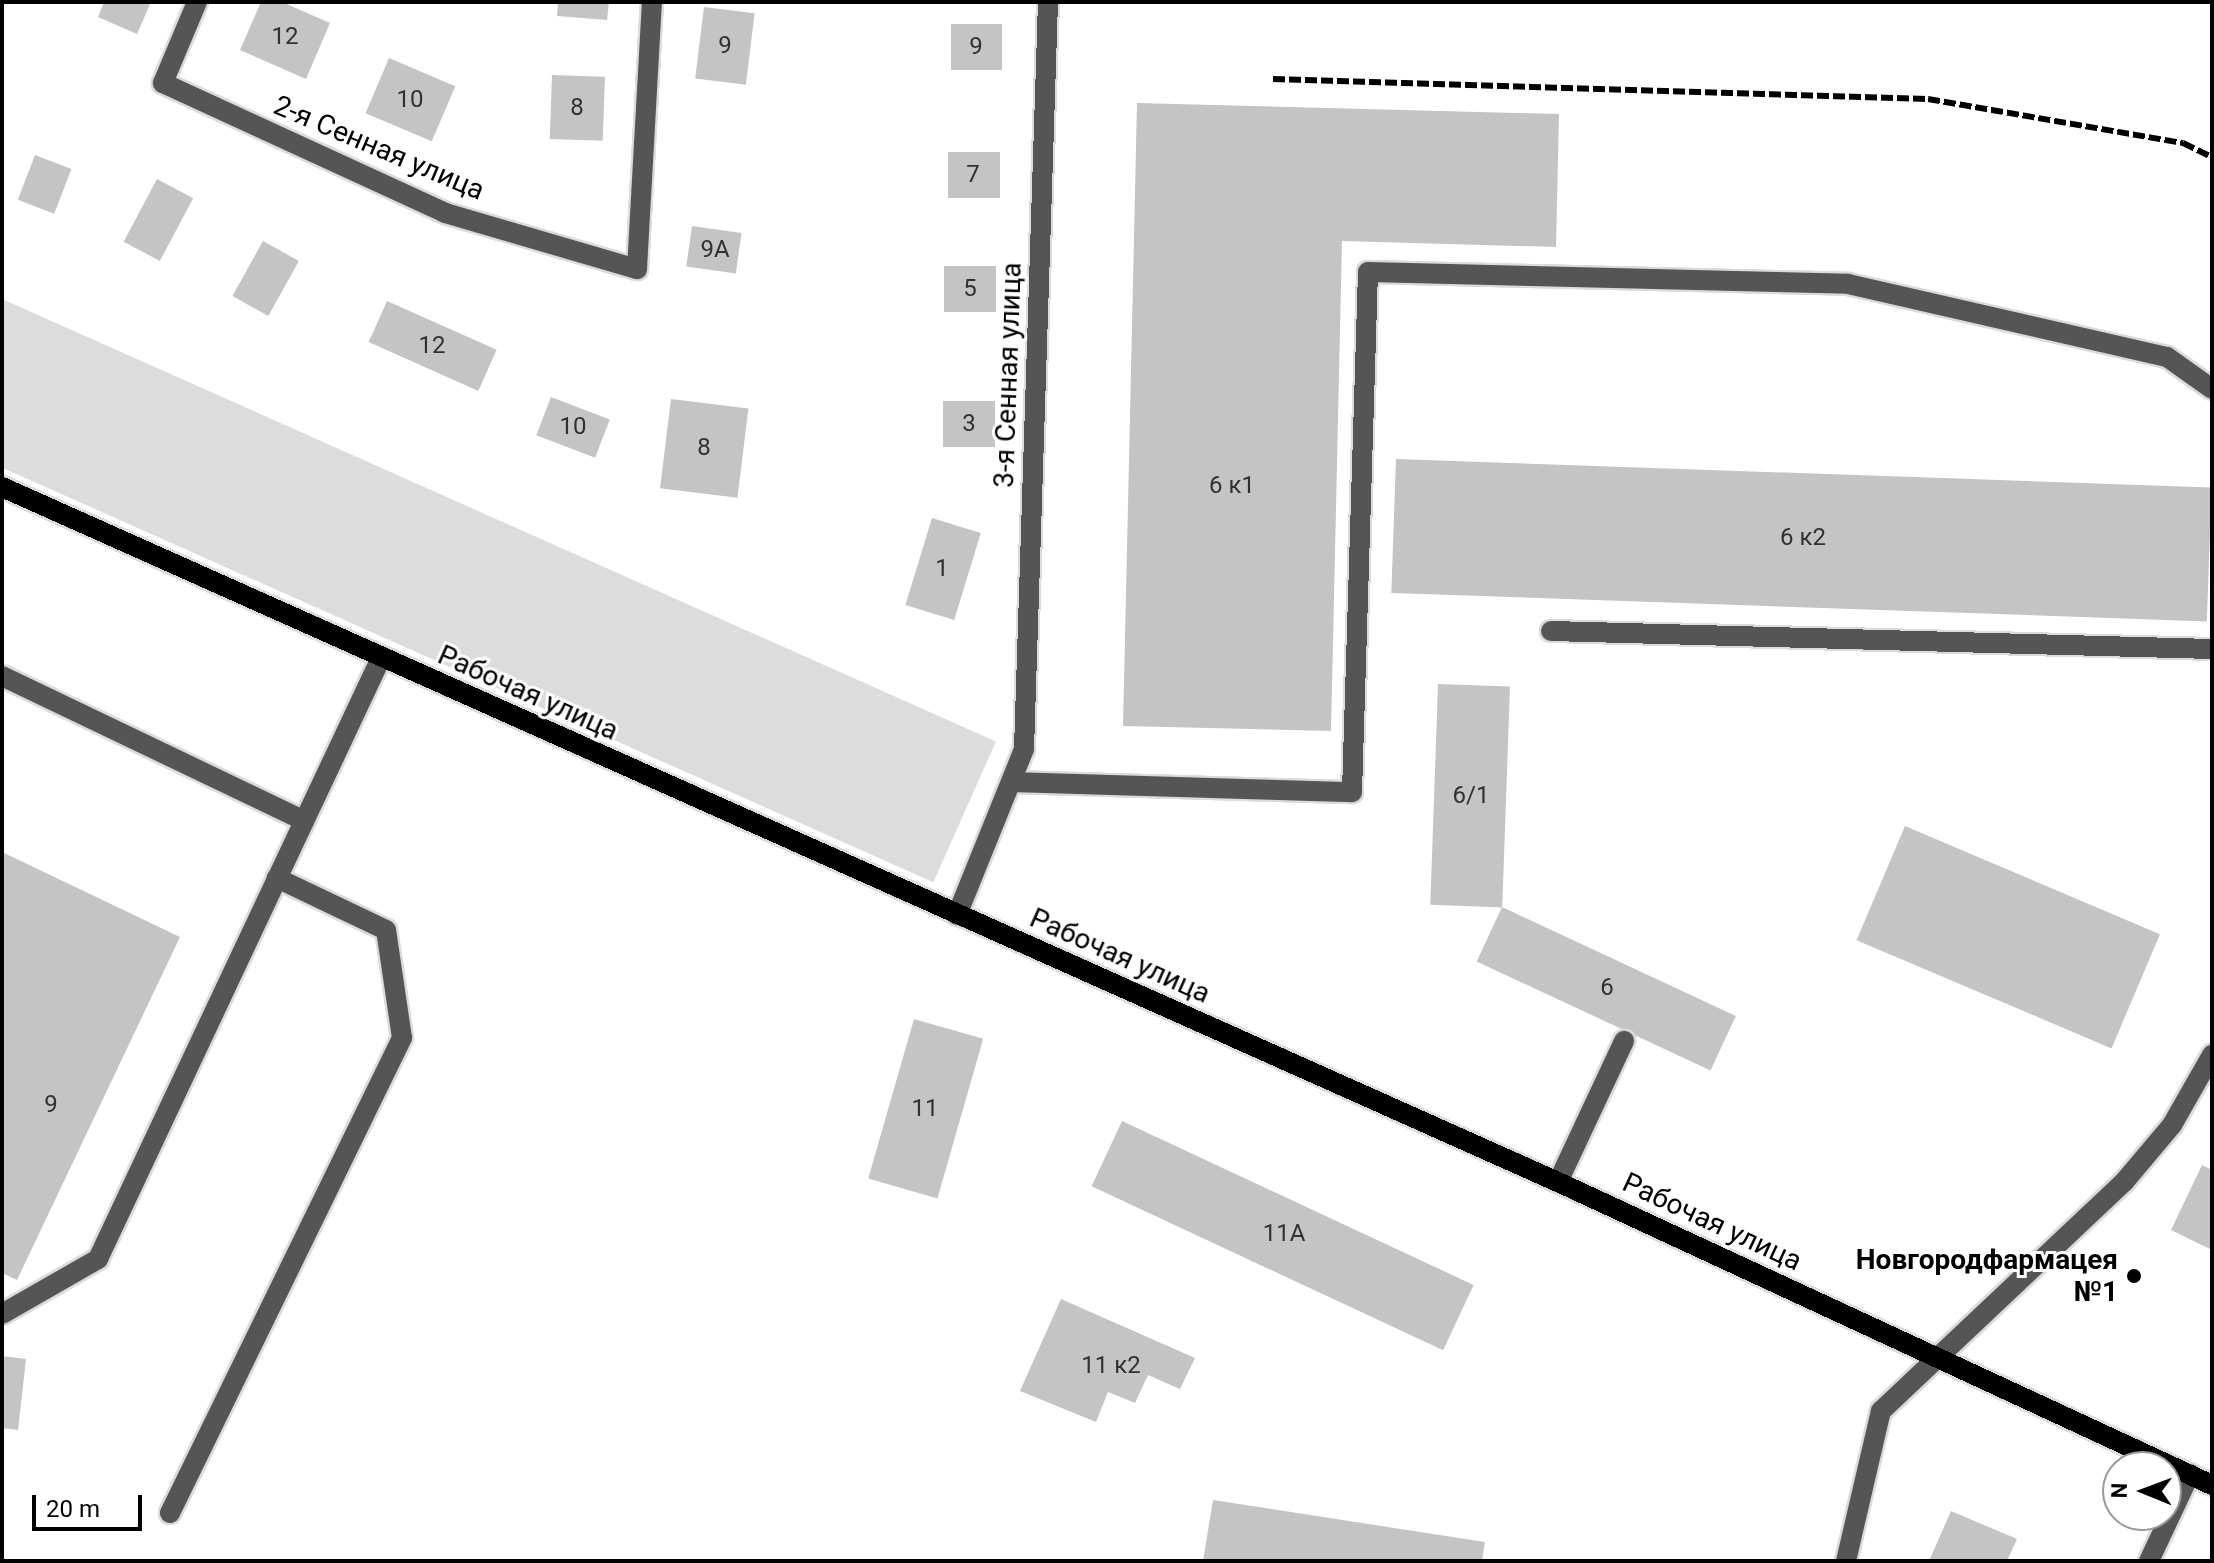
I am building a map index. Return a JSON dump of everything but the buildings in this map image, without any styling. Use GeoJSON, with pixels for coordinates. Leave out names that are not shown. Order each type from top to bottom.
{"type":"FeatureCollection","features":[{"type":"Feature","properties":{"kind":"main road","name":"Рабочая улица"},"geometry":{"type":"LineString","coordinates":[[2,487],[1558,1182],[2212,1485]]}},
{"type":"Feature","properties":{"kind":"street","name":"2-я Сенная улица"},"geometry":{"type":"LineString","coordinates":[[197,2],[163,83],[445,213],[637,269],[652,2]]}},
{"type":"Feature","properties":{"kind":"street","name":"3-я Сенная улица"},"geometry":{"type":"LineString","coordinates":[[957,915],[1024,749],[1048,2]]}},
{"type":"Feature","properties":{"kind":"street"},"geometry":{"type":"LineString","coordinates":[[1012,782],[1352,792],[1368,272],[1848,284],[2167,357],[2212,389]]}},
{"type":"Feature","properties":{"kind":"street"},"geometry":{"type":"LineString","coordinates":[[1551,631],[2212,649]]}},
{"type":"Feature","properties":{"kind":"street"},"geometry":{"type":"LineString","coordinates":[[2,1314],[98,1259],[381,658]]}},
{"type":"Feature","properties":{"kind":"street"},"geometry":{"type":"LineString","coordinates":[[2,676],[304,821]]}},
{"type":"Feature","properties":{"kind":"street"},"geometry":{"type":"LineString","coordinates":[[170,1513],[402,1038],[386,930],[277,878]]}},
{"type":"Feature","properties":{"kind":"street"},"geometry":{"type":"LineString","coordinates":[[1558,1182],[1624,1041]]}},
{"type":"Feature","properties":{"kind":"street"},"geometry":{"type":"LineString","coordinates":[[1846,1561],[1881,1411],[2124,1182],[2172,1125],[2212,1055]]}},
{"type":"Feature","properties":{"kind":"street"},"geometry":{"type":"LineString","coordinates":[[2149,1561],[2190,1474]]}},
{"type":"Feature","properties":{"kind":"shaded area"},"geometry":{"type":"Polygon","coordinates":[[[2,299],[996,742],[933,882],[2,468],[2,299]]]}},
{"type":"Feature","properties":{"kind":"railway"},"geometry":{"type":"LineString","coordinates":[[1273,79],[1928,99],[2183,143],[2212,157]]}},
{"type":"Feature","properties":{"kind":"place","name":"Новгородфармацея №1"},"geometry":{"type":"Point","coordinates":[2134,1276]}}]}
